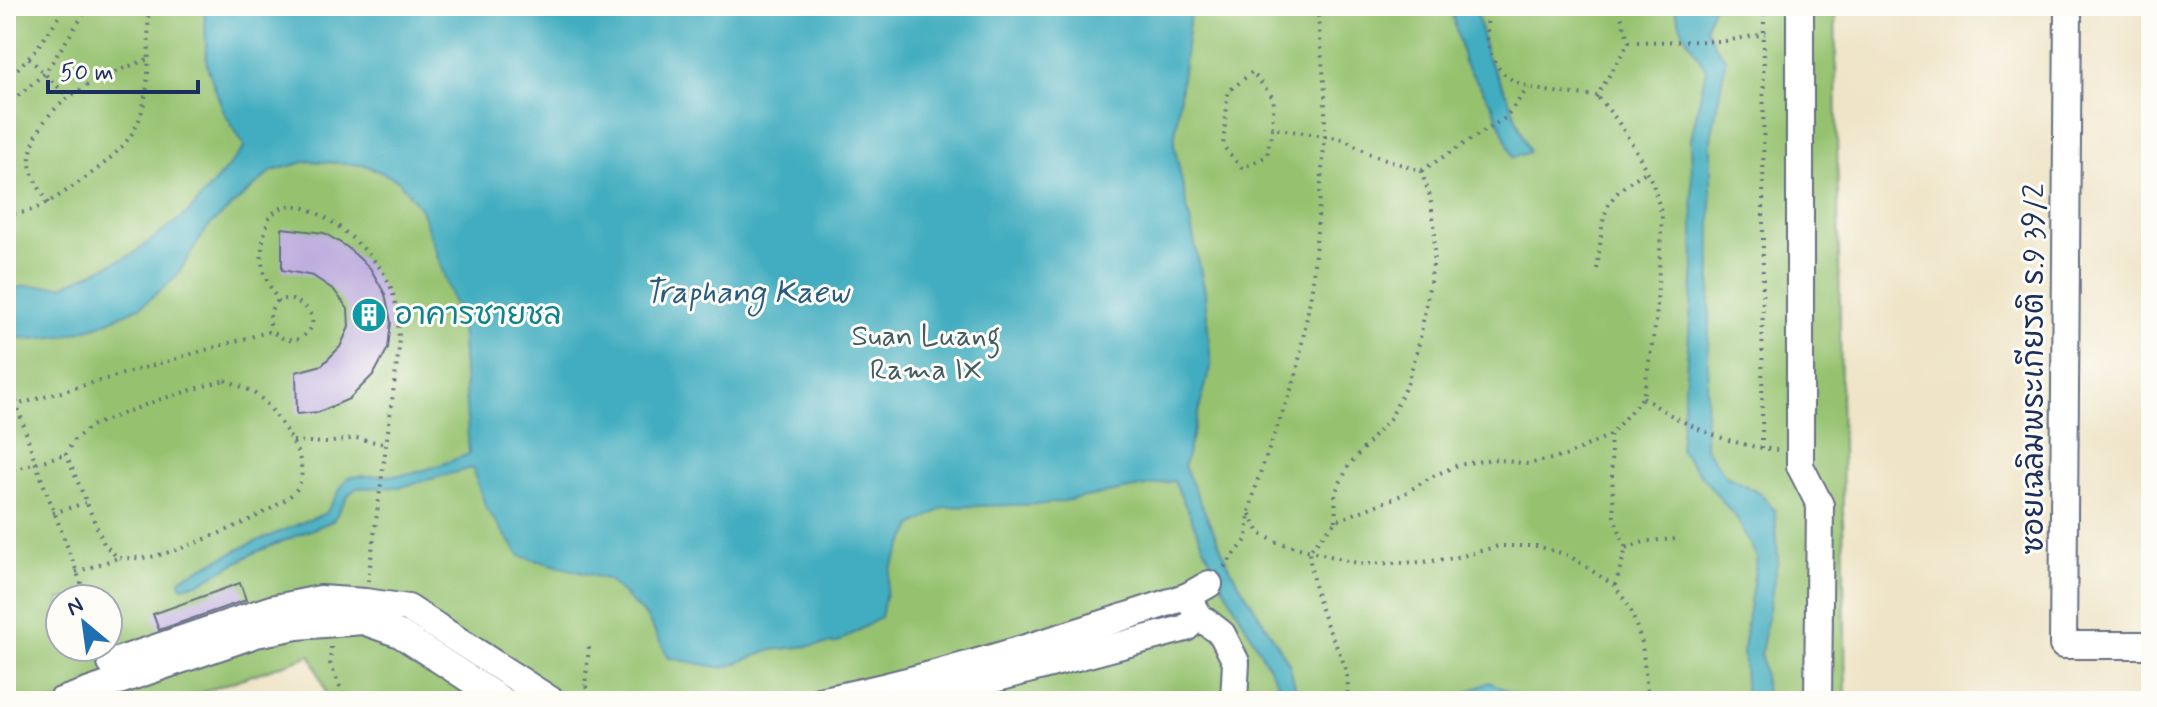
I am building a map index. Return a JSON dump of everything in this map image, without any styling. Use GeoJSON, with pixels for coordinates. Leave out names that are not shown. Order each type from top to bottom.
{"type":"FeatureCollection","features":[{"type":"Feature","properties":{"kind":"street"},"geometry":{"type":"LineString","coordinates":[[1800,6],[1800,466],[1820,505],[1818,701]]}},
{"type":"Feature","properties":{"kind":"street","name":"ซอยเฉลิมพระเกียรติ ร.9 39/2"},"geometry":{"type":"LineString","coordinates":[[2068,6],[2063,645],[2151,645]]}},
{"type":"Feature","properties":{"kind":"street"},"geometry":{"type":"LineString","coordinates":[[124,659],[271,609],[320,599],[365,602],[408,608],[552,701]]}},
{"type":"Feature","properties":{"kind":"street"},"geometry":{"type":"LineString","coordinates":[[819,701],[867,691],[1199,599]]}},
{"type":"Feature","properties":{"kind":"street"},"geometry":{"type":"LineString","coordinates":[[911,701],[1186,628],[1199,599]]}},
{"type":"Feature","properties":{"kind":"street"},"geometry":{"type":"LineString","coordinates":[[1199,599],[1236,662],[1234,701]]}},
{"type":"Feature","properties":{"kind":"street"},"geometry":{"type":"LineString","coordinates":[[61,701],[256,634],[297,626],[363,621],[400,634],[503,701]]}},
{"type":"Feature","properties":{"kind":"path"},"geometry":{"type":"LineString","coordinates":[[6,80],[29,58],[55,24],[64,6]]}},
{"type":"Feature","properties":{"kind":"path"},"geometry":{"type":"LineString","coordinates":[[6,106],[45,73],[89,6]]}},
{"type":"Feature","properties":{"kind":"path"},"geometry":{"type":"LineString","coordinates":[[6,214],[22,215],[48,203],[85,179],[121,148],[140,118],[148,59],[148,6]]}},
{"type":"Feature","properties":{"kind":"path"},"geometry":{"type":"LineString","coordinates":[[1199,599],[1247,539],[1249,512],[1258,479],[1296,376],[1312,289],[1325,135],[1325,92],[1317,6]]}},
{"type":"Feature","properties":{"kind":"path"},"geometry":{"type":"LineString","coordinates":[[1346,701],[1345,660],[1329,629],[1309,551],[1336,521],[1402,495],[1458,465],[1493,459],[1528,464],[1565,456],[1610,435],[1643,397],[1656,321],[1662,216],[1653,184],[1617,120],[1597,96],[1528,88],[1499,73],[1487,43],[1489,6]]}},
{"type":"Feature","properties":{"kind":"path"},"geometry":{"type":"LineString","coordinates":[[1597,96],[1629,42],[1618,6]]}},
{"type":"Feature","properties":{"kind":"path"},"geometry":{"type":"LineString","coordinates":[[1762,448],[1764,6]]}},
{"type":"Feature","properties":{"kind":"path"},"geometry":{"type":"LineString","coordinates":[[1629,42],[1725,41],[1765,34]]}},
{"type":"Feature","properties":{"kind":"path"},"geometry":{"type":"LineString","coordinates":[[29,58],[67,96]]}},
{"type":"Feature","properties":{"kind":"path"},"geometry":{"type":"LineString","coordinates":[[48,203],[36,182],[30,159],[42,127],[67,96],[104,76],[148,59]]}},
{"type":"Feature","properties":{"kind":"path"},"geometry":{"type":"LineString","coordinates":[[1252,72],[1274,99],[1272,128],[1267,156],[1242,168],[1223,146],[1228,92],[1252,72]]}},
{"type":"Feature","properties":{"kind":"path"},"geometry":{"type":"LineString","coordinates":[[1421,171],[1505,118],[1528,88]]}},
{"type":"Feature","properties":{"kind":"path"},"geometry":{"type":"LineString","coordinates":[[1272,128],[1344,139],[1370,154],[1421,171]]}},
{"type":"Feature","properties":{"kind":"path"},"geometry":{"type":"LineString","coordinates":[[1336,521],[1335,493],[1349,465],[1391,417],[1408,382],[1419,344],[1433,265],[1435,230],[1430,196],[1421,171]]}},
{"type":"Feature","properties":{"kind":"path"},"geometry":{"type":"LineString","coordinates":[[1597,269],[1608,201],[1623,185],[1646,172]]}},
{"type":"Feature","properties":{"kind":"path"},"geometry":{"type":"LineString","coordinates":[[279,302],[266,281],[260,246],[270,215],[285,206],[308,208],[338,227],[365,251],[387,280],[399,317],[392,410],[365,602]]}},
{"type":"Feature","properties":{"kind":"path"},"geometry":{"type":"LineString","coordinates":[[6,408],[271,331],[291,341],[301,338],[312,321],[310,310],[299,300],[279,302],[272,309],[271,331]]}},
{"type":"Feature","properties":{"kind":"path"},"geometry":{"type":"LineString","coordinates":[[6,371],[15,405],[80,583]]}},
{"type":"Feature","properties":{"kind":"path"},"geometry":{"type":"LineString","coordinates":[[6,472],[66,454],[74,440],[91,426],[158,400],[225,380],[258,392],[292,441],[302,467],[298,487],[280,504],[212,536],[153,557],[118,558],[76,572]]}},
{"type":"Feature","properties":{"kind":"path"},"geometry":{"type":"LineString","coordinates":[[1643,397],[1676,418],[1712,434],[1762,448],[1800,452]]}},
{"type":"Feature","properties":{"kind":"path"},"geometry":{"type":"LineString","coordinates":[[1610,435],[1614,517],[1626,548],[1615,586]]}},
{"type":"Feature","properties":{"kind":"path"},"geometry":{"type":"LineString","coordinates":[[292,441],[327,443],[356,438],[385,444]]}},
{"type":"Feature","properties":{"kind":"path"},"geometry":{"type":"LineString","coordinates":[[66,454],[104,544],[118,558]]}},
{"type":"Feature","properties":{"kind":"path"},"geometry":{"type":"LineString","coordinates":[[53,513],[85,503]]}},
{"type":"Feature","properties":{"kind":"path"},"geometry":{"type":"LineString","coordinates":[[1249,512],[1259,533],[1276,542],[1361,564],[1455,558],[1499,546],[1537,546],[1568,555],[1615,586],[1630,608],[1642,643],[1648,701]]}},
{"type":"Feature","properties":{"kind":"path"},"geometry":{"type":"LineString","coordinates":[[1626,548],[1647,541],[1676,539]]}},
{"type":"Feature","properties":{"kind":"path"},"geometry":{"type":"LineString","coordinates":[[332,623],[330,663],[346,701]]}},
{"type":"Feature","properties":{"kind":"path"},"geometry":{"type":"LineString","coordinates":[[580,701],[589,647]]}},
{"type":"Feature","properties":{"kind":"path"},"geometry":{"type":"LineString","coordinates":[[585,685],[594,701]]}},
{"type":"Feature","properties":{"kind":"green space","name":"Suan Luang Rama IX"},"geometry":{"type":"Polygon","coordinates":[[[6,6],[1835,6],[1846,701],[329,701],[311,655],[177,701],[6,701],[6,6]]]}},
{"type":"Feature","properties":{"kind":"water","name":"Traphang Kaew"},"geometry":{"type":"Polygon","coordinates":[[[204,6],[1191,6],[1174,144],[1205,292],[1211,365],[1184,466],[1232,572],[1289,663],[1296,690],[1294,701],[1275,701],[1279,685],[1219,579],[1174,481],[1047,504],[945,507],[913,526],[891,568],[881,617],[837,643],[772,650],[723,668],[669,658],[647,618],[609,580],[520,556],[486,508],[472,468],[401,487],[357,488],[349,494],[333,521],[256,552],[201,582],[183,587],[181,578],[250,544],[326,513],[347,478],[408,474],[469,454],[461,324],[421,209],[398,180],[365,165],[308,161],[272,171],[208,227],[175,278],[142,306],[97,326],[64,336],[32,339],[6,337],[6,293],[23,286],[63,286],[133,254],[190,211],[245,147],[223,110],[207,66],[204,6]]]}},
{"type":"Feature","properties":{"kind":"water"},"geometry":{"type":"Polygon","coordinates":[[[1450,6],[1476,6],[1486,55],[1509,99],[1529,152],[1513,158],[1493,106],[1464,62],[1450,6]]]}},
{"type":"Feature","properties":{"kind":"water"},"geometry":{"type":"Polygon","coordinates":[[[1674,6],[1713,6],[1706,27],[1726,59],[1711,139],[1711,269],[1705,447],[1726,476],[1760,493],[1775,511],[1778,558],[1761,654],[1767,701],[1746,701],[1743,648],[1757,557],[1737,519],[1680,450],[1694,268],[1691,139],[1706,69],[1683,32],[1674,6]]]}},
{"type":"Feature","properties":{"kind":"water"},"geometry":{"type":"Polygon","coordinates":[[[1489,682],[1529,701],[1449,701],[1489,682]]]}},
{"type":"Feature","properties":{"kind":"building","name":"อาคารชายชล"},"geometry":{"type":"Polygon","coordinates":[[[282,228],[324,233],[347,247],[370,268],[385,294],[391,322],[388,348],[374,374],[349,399],[319,412],[297,414],[296,372],[322,365],[340,347],[349,327],[348,309],[334,290],[313,276],[282,270],[282,228]]]}},
{"type":"Feature","properties":{"kind":"building"},"geometry":{"type":"Polygon","coordinates":[[[240,583],[246,600],[159,630],[153,614],[240,583]]]}},
{"type":"Feature","properties":{"kind":"place","name":"อาคารชายชล"},"geometry":{"type":"Point","coordinates":[369,315]}}]}
